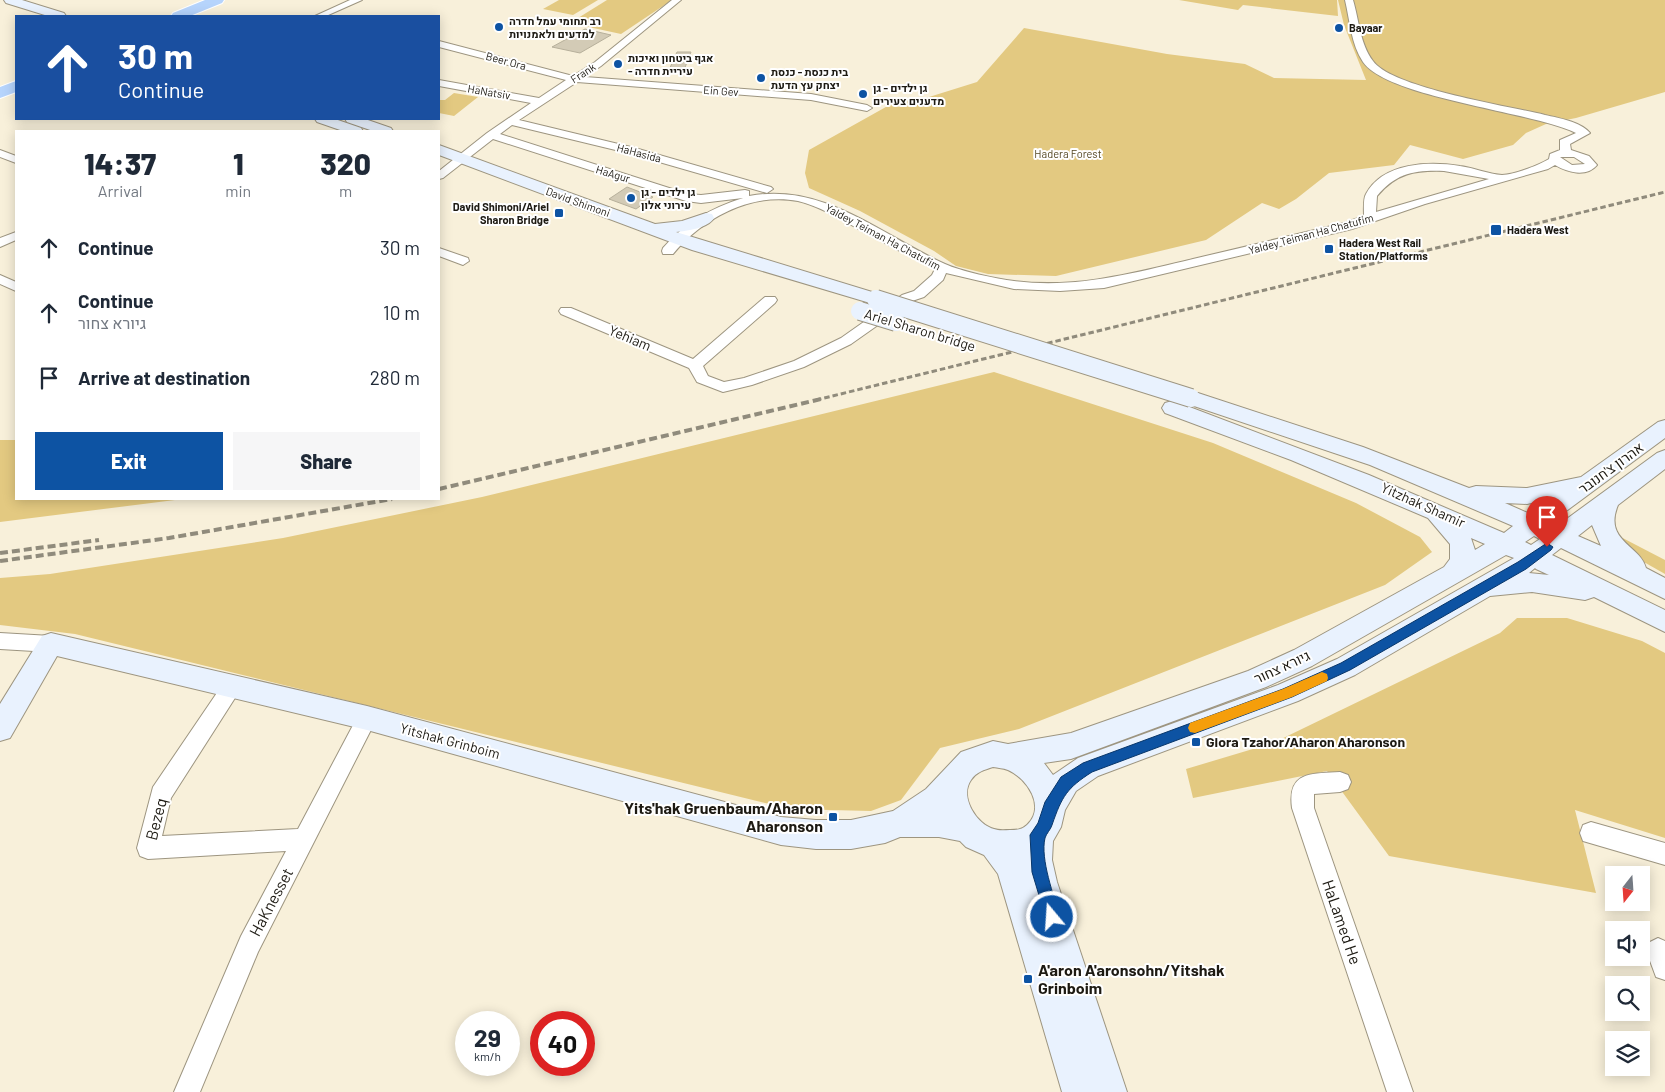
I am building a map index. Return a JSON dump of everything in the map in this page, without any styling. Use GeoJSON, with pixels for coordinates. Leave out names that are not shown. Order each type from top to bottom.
{"type":"FeatureCollection","features":[{"type":"Feature","properties":{"kind":"highway"},"geometry":{"type":"LineString","coordinates":[[180,15],[216,0]]}},
{"type":"Feature","properties":{"kind":"highway"},"geometry":{"type":"LineString","coordinates":[[196,15],[233,0]]}},
{"type":"Feature","properties":{"kind":"highway"},"geometry":{"type":"LineString","coordinates":[[0,93],[15,86]]}},
{"type":"Feature","properties":{"kind":"highway"},"geometry":{"type":"LineString","coordinates":[[0,100],[15,93]]}},
{"type":"Feature","properties":{"kind":"main road"},"geometry":{"type":"LineString","coordinates":[[10,0],[57,15]]}},
{"type":"Feature","properties":{"kind":"main road"},"geometry":{"type":"LineString","coordinates":[[0,5],[32,15]]}},
{"type":"Feature","properties":{"kind":"main road"},"geometry":{"type":"LineString","coordinates":[[325,120],[353,130]]}},
{"type":"Feature","properties":{"kind":"main road"},"geometry":{"type":"LineString","coordinates":[[355,120],[383,130]]}},
{"type":"Feature","properties":{"kind":"main road","name":"David Shimoni"},"geometry":{"type":"LineString","coordinates":[[440,152],[448,165],[678,244],[718,252]]}},
{"type":"Feature","properties":{"kind":"main road","name":"David Shimoni"},"geometry":{"type":"LineString","coordinates":[[448,165],[649,228],[678,244]]}},
{"type":"Feature","properties":{"kind":"main road"},"geometry":{"type":"LineString","coordinates":[[649,228],[675,228],[712,220],[709,234],[710,244],[718,252]]}},
{"type":"Feature","properties":{"kind":"main road","name":"Ariel Sharon bridge"},"geometry":{"type":"LineString","coordinates":[[678,244],[860,311],[1172,408]]}},
{"type":"Feature","properties":{"kind":"main road","name":"Ariel Sharon bridge"},"geometry":{"type":"LineString","coordinates":[[718,252],[876,299],[1191,398]]}},
{"type":"Feature","properties":{"kind":"main road","name":"Yitzhak Shamir"},"geometry":{"type":"LineString","coordinates":[[1191,398],[1328,442],[1446,488],[1532,525],[1663,588]]}},
{"type":"Feature","properties":{"kind":"main road","name":"Yitzhak Shamir"},"geometry":{"type":"LineString","coordinates":[[1172,408],[1317,461],[1412,501],[1536,556],[1654,616]]}},
{"type":"Feature","properties":{"kind":"main road","name":"אהרון צ'חנובר"},"geometry":{"type":"LineString","coordinates":[[1532,525],[1665,428]]}},
{"type":"Feature","properties":{"kind":"main road","name":"אהרון צ'חנובר"},"geometry":{"type":"LineString","coordinates":[[1559,538],[1665,458]]}},
{"type":"Feature","properties":{"kind":"main road"},"geometry":{"type":"LineString","coordinates":[[1446,488],[1489,496],[1521,496],[1562,490],[1592,480]]}},
{"type":"Feature","properties":{"kind":"main road"},"geometry":{"type":"LineString","coordinates":[[1412,501],[1441,520],[1462,542],[1464,556],[1460,566],[1459,586],[1494,587],[1513,583],[1552,583],[1597,593],[1654,616]]}},
{"type":"Feature","properties":{"kind":"main road"},"geometry":{"type":"LineString","coordinates":[[1608,501],[1602,525],[1610,544],[1636,569],[1663,588]]}},
{"type":"Feature","properties":{"kind":"main road","name":"גיורא צחור"},"geometry":{"type":"LineString","coordinates":[[1044,821],[1066,781],[1088,767],[1296,689],[1346,667],[1459,586],[1507,543],[1532,525]]}},
{"type":"Feature","properties":{"kind":"main road","name":"גיורא צחור"},"geometry":{"type":"LineString","coordinates":[[1010,756],[1071,746],[1256,679],[1459,586],[1536,556],[1559,538]]}},
{"type":"Feature","properties":{"kind":"main road"},"geometry":{"type":"LineString","coordinates":[[0,729],[50,644]]}},
{"type":"Feature","properties":{"kind":"main road","name":"Yitshak Grinboim"},"geometry":{"type":"LineString","coordinates":[[50,644],[367,718],[781,831],[821,837],[869,833],[898,824],[917,815],[937,799],[955,780]]}},
{"type":"Feature","properties":{"kind":"main road"},"geometry":{"type":"LineString","coordinates":[[1044,821],[1018,845],[995,845],[983,841],[965,827],[957,816],[952,792],[955,780],[967,763],[993,754],[1010,756],[1028,766],[1043,781],[1049,794],[1037,860],[1041,882],[1109,1092]]}},
{"type":"Feature","properties":{"kind":"main road","name":"Yitshak Grinboim"},"geometry":{"type":"LineString","coordinates":[[898,824],[938,823],[965,827]]}},
{"type":"Feature","properties":{"kind":"main road"},"geometry":{"type":"LineString","coordinates":[[995,845],[1010,866],[1080,1092]]}},
{"type":"Feature","properties":{"kind":"street"},"geometry":{"type":"LineString","coordinates":[[322,15],[328,7],[343,0]]}},
{"type":"Feature","properties":{"kind":"street"},"geometry":{"type":"LineString","coordinates":[[322,15],[358,0]]}},
{"type":"Feature","properties":{"kind":"street","name":"Frank"},"geometry":{"type":"LineString","coordinates":[[448,165],[510,121],[598,64],[677,0]]}},
{"type":"Feature","properties":{"kind":"street"},"geometry":{"type":"LineString","coordinates":[[1349,0],[1356,22],[1355,33],[1368,63],[1375,70],[1410,84],[1550,119],[1585,133],[1564,142],[1566,153],[1554,156],[1560,164]]}},
{"type":"Feature","properties":{"kind":"street","name":"Beer Ora"},"geometry":{"type":"LineString","coordinates":[[440,44],[574,79]]}},
{"type":"Feature","properties":{"kind":"street","name":"Ein Gev"},"geometry":{"type":"LineString","coordinates":[[574,79],[811,97],[867,108]]}},
{"type":"Feature","properties":{"kind":"street","name":"HaNatsiv"},"geometry":{"type":"LineString","coordinates":[[440,83],[540,101]]}},
{"type":"Feature","properties":{"kind":"street","name":"HaHasida"},"geometry":{"type":"LineString","coordinates":[[510,121],[631,150],[767,189]]}},
{"type":"Feature","properties":{"kind":"street","name":"HaAgur"},"geometry":{"type":"LineString","coordinates":[[487,138],[686,197],[721,198],[767,189]]}},
{"type":"Feature","properties":{"kind":"street"},"geometry":{"type":"LineString","coordinates":[[0,152],[15,160]]}},
{"type":"Feature","properties":{"kind":"street","name":"Yaldey Teiman Ha Chatufim"},"geometry":{"type":"LineString","coordinates":[[678,244],[712,220],[749,209],[771,204],[806,206],[829,215],[936,273],[992,290],[1041,296],[1086,292],[1104,284],[1242,253],[1370,219],[1429,199],[1544,167],[1560,164],[1582,169],[1592,166],[1584,158],[1566,153]]}},
{"type":"Feature","properties":{"kind":"street"},"geometry":{"type":"LineString","coordinates":[[1370,219],[1371,195],[1386,179],[1415,168],[1456,168],[1505,179]]}},
{"type":"Feature","properties":{"kind":"street"},"geometry":{"type":"LineString","coordinates":[[0,243],[15,236]]}},
{"type":"Feature","properties":{"kind":"street"},"geometry":{"type":"LineString","coordinates":[[440,252],[463,262]]}},
{"type":"Feature","properties":{"kind":"street"},"geometry":{"type":"LineString","coordinates":[[770,300],[695,365],[697,372],[707,382],[723,387],[737,385],[799,364],[846,341],[907,298],[919,294],[936,273]]}},
{"type":"Feature","properties":{"kind":"street"},"geometry":{"type":"LineString","coordinates":[[0,278],[15,286]]}},
{"type":"Feature","properties":{"kind":"street","name":"Yehiam"},"geometry":{"type":"LineString","coordinates":[[566,311],[695,365]]}},
{"type":"Feature","properties":{"kind":"street","name":"Yitshak Grinboim"},"geometry":{"type":"LineString","coordinates":[[0,641],[50,644]]}},
{"type":"Feature","properties":{"kind":"street","name":"Bezeq"},"geometry":{"type":"LineString","coordinates":[[232,687],[161,794],[148,848],[304,840]]}},
{"type":"Feature","properties":{"kind":"street","name":"HaKnesset"},"geometry":{"type":"LineString","coordinates":[[187,1092],[249,944],[367,718]]}},
{"type":"Feature","properties":{"kind":"street","name":"HaLamed He"},"geometry":{"type":"LineString","coordinates":[[1340,782],[1308,784],[1300,793],[1302,808],[1400,1092]]}},
{"type":"Feature","properties":{"kind":"street"},"geometry":{"type":"LineString","coordinates":[[1591,833],[1665,854]]}},
{"type":"Feature","properties":{"kind":"green space"},"geometry":{"type":"Polygon","coordinates":[[[559,0],[598,0],[573,15],[543,9],[559,0]]]}},
{"type":"Feature","properties":{"kind":"green space"},"geometry":{"type":"Polygon","coordinates":[[[607,0],[672,0],[621,34],[570,23],[607,0]]]}},
{"type":"Feature","properties":{"kind":"green space"},"geometry":{"type":"Polygon","coordinates":[[[1179,0],[1337,0],[1338,16],[1243,5],[1238,10],[1179,0]]]}},
{"type":"Feature","properties":{"kind":"green space","name":"Hadera Forest"},"geometry":{"type":"Polygon","coordinates":[[[1338,0],[1665,0],[1665,92],[1576,118],[1546,124],[1526,133],[1513,145],[1463,159],[1410,145],[1394,165],[1329,173],[1296,199],[1279,209],[1262,203],[1206,240],[1056,276],[988,274],[956,266],[934,251],[860,211],[809,188],[805,173],[809,150],[902,98],[929,97],[977,82],[1024,28],[1167,54],[1245,64],[1274,78],[1366,80],[1344,25],[1338,0]]]}},
{"type":"Feature","properties":{"kind":"green space"},"geometry":{"type":"Polygon","coordinates":[[[454,93],[478,97],[454,116],[440,113],[440,100],[445,100],[454,93]]]}},
{"type":"Feature","properties":{"kind":"green space"},"geometry":{"type":"Polygon","coordinates":[[[994,372],[1213,443],[1356,503],[1420,537],[1432,552],[1385,585],[1019,729],[940,748],[901,800],[871,811],[790,809],[75,634],[0,625],[0,578],[50,574],[283,538],[482,497],[994,372]]]}},
{"type":"Feature","properties":{"kind":"green space"},"geometry":{"type":"Polygon","coordinates":[[[0,440],[15,440],[15,500],[175,500],[0,522],[0,440]]]}},
{"type":"Feature","properties":{"kind":"green space"},"geometry":{"type":"Polygon","coordinates":[[[1613,533],[1665,560],[1665,574],[1635,557],[1613,533]]]}},
{"type":"Feature","properties":{"kind":"green space"},"geometry":{"type":"Polygon","coordinates":[[[1517,618],[1567,618],[1642,641],[1665,653],[1665,838],[1575,810],[1596,893],[1389,856],[1327,771],[1193,798],[1186,769],[1273,743],[1500,633],[1517,618]]]}},
{"type":"Feature","properties":{"kind":"building"},"geometry":{"type":"Polygon","coordinates":[[[585,29],[611,35],[580,53],[552,47],[585,29]]]}},
{"type":"Feature","properties":{"kind":"building"},"geometry":{"type":"Polygon","coordinates":[[[677,52],[691,52],[684,70],[669,70],[677,52]]]}},
{"type":"Feature","properties":{"kind":"building","name":"גן ילדים - גן עירוני אלון"},"geometry":{"type":"Polygon","coordinates":[[[627,187],[653,197],[636,209],[609,199],[627,187]]]}},
{"type":"Feature","properties":{"kind":"railway"},"geometry":{"type":"LineString","coordinates":[[816,400],[1665,192]]}},
{"type":"Feature","properties":{"kind":"railway"},"geometry":{"type":"LineString","coordinates":[[440,489],[821,399]]}},
{"type":"Feature","properties":{"kind":"railway"},"geometry":{"type":"LineString","coordinates":[[0,561],[169,538],[386,500]]}},
{"type":"Feature","properties":{"kind":"railway"},"geometry":{"type":"LineString","coordinates":[[0,553],[99,540]]}},
{"type":"Feature","properties":{"kind":"slow traffic"},"geometry":{"type":"LineString","coordinates":[[1195,728],[1288,693],[1322,678]]}},
{"type":"Feature","properties":{"kind":"place","name":"רב תחומי עמל חדרה למדעים ולאמנויות"},"geometry":{"type":"Point","coordinates":[499,27]}},
{"type":"Feature","properties":{"kind":"place","name":"Bayaar"},"geometry":{"type":"Point","coordinates":[1339,28]}},
{"type":"Feature","properties":{"kind":"place","name":"אגף ביטחון ואיכות - עיריית חדרה"},"geometry":{"type":"Point","coordinates":[618,64]}},
{"type":"Feature","properties":{"kind":"place","name":"בית כנסת - כנסת יצחק עץ הדעת"},"geometry":{"type":"Point","coordinates":[761,78]}},
{"type":"Feature","properties":{"kind":"place","name":"גן ילדים - גן מדענים צעירים"},"geometry":{"type":"Point","coordinates":[863,94]}},
{"type":"Feature","properties":{"kind":"place","name":"גן ילדים - גן עירוני אלון"},"geometry":{"type":"Point","coordinates":[631,198]}},
{"type":"Feature","properties":{"kind":"place","name":"David Shimoni/Ariel Sharon Bridge"},"geometry":{"type":"Point","coordinates":[559,213]}},
{"type":"Feature","properties":{"kind":"place","name":"Hadera West"},"geometry":{"type":"Point","coordinates":[1496,230]}},
{"type":"Feature","properties":{"kind":"place","name":"Hadera West Rail Station/Platforms"},"geometry":{"type":"Point","coordinates":[1329,249]}},
{"type":"Feature","properties":{"kind":"place","name":"Giora Tzahor/Aharon Aharonson"},"geometry":{"type":"Point","coordinates":[1196,742]}},
{"type":"Feature","properties":{"kind":"place","name":"Yits'hak Gruenbaum/Aharon Aharonson"},"geometry":{"type":"Point","coordinates":[833,817]}},
{"type":"Feature","properties":{"kind":"place","name":"A'aron A'aronsohn/Yitshak Grinboim"},"geometry":{"type":"Point","coordinates":[1028,979]}},
{"type":"Feature","properties":{"kind":"route"},"geometry":{"type":"LineString","coordinates":[[1052,917],[1039,872],[1037,860],[1038,835],[1049,817],[1050,807],[1066,781],[1088,767],[1288,693],[1346,667],[1522,566],[1547,547]]}}]}
